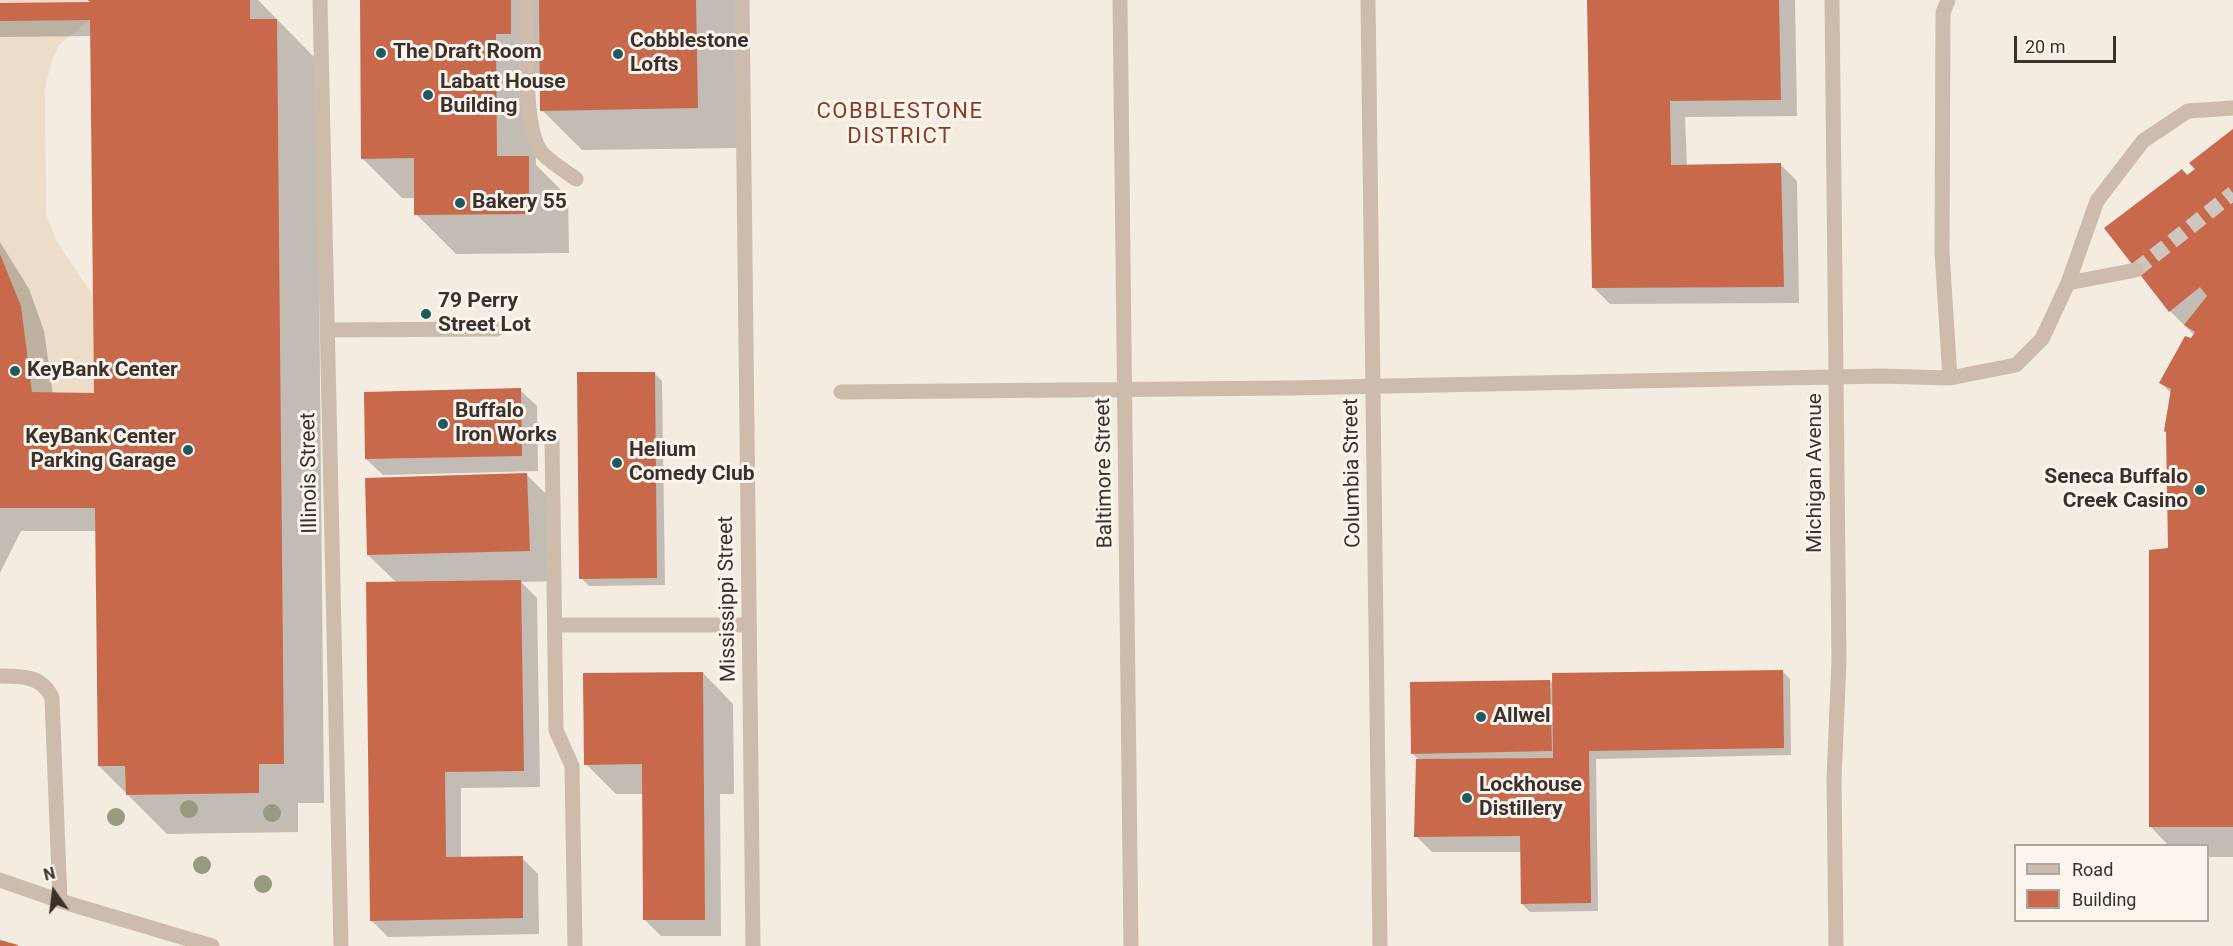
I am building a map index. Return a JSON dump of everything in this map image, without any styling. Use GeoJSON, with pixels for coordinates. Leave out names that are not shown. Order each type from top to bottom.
{"type":"FeatureCollection","features":[{"type":"Feature","properties":{"kind":"street","name":"Illinois Street"},"geometry":{"type":"LineString","coordinates":[[320,0],[341,946]]}},
{"type":"Feature","properties":{"kind":"street"},"geometry":{"type":"LineString","coordinates":[[527,0],[529,110],[533,136],[542,153],[576,179]]}},
{"type":"Feature","properties":{"kind":"street","name":"Mississippi Street"},"geometry":{"type":"LineString","coordinates":[[742,0],[753,946]]}},
{"type":"Feature","properties":{"kind":"street","name":"Baltimore Street"},"geometry":{"type":"LineString","coordinates":[[1120,0],[1131,946]]}},
{"type":"Feature","properties":{"kind":"street","name":"Columbia Street"},"geometry":{"type":"LineString","coordinates":[[1368,0],[1380,946]]}},
{"type":"Feature","properties":{"kind":"street","name":"Michigan Avenue"},"geometry":{"type":"LineString","coordinates":[[1832,0],[1839,661],[1834,779],[1836,946]]}},
{"type":"Feature","properties":{"kind":"street"},"geometry":{"type":"LineString","coordinates":[[1948,0],[1943,13],[1942,252],[1950,378]]}},
{"type":"Feature","properties":{"kind":"street"},"geometry":{"type":"LineString","coordinates":[[841,392],[1373,386],[1880,375],[1950,378],[2016,365],[2042,339],[2068,283],[2097,201],[2143,141],[2188,111],[2233,108]]}},
{"type":"Feature","properties":{"kind":"street"},"geometry":{"type":"LineString","coordinates":[[2068,283],[2136,270]]}},
{"type":"Feature","properties":{"kind":"street"},"geometry":{"type":"LineString","coordinates":[[328,330],[497,329]]}},
{"type":"Feature","properties":{"kind":"street"},"geometry":{"type":"LineString","coordinates":[[552,439],[556,730],[572,766],[575,946]]}},
{"type":"Feature","properties":{"kind":"street"},"geometry":{"type":"LineString","coordinates":[[556,625],[749,625]]}},
{"type":"Feature","properties":{"kind":"street"},"geometry":{"type":"LineString","coordinates":[[0,676],[36,680],[48,687],[52,699],[60,901]]}},
{"type":"Feature","properties":{"kind":"street"},"geometry":{"type":"LineString","coordinates":[[0,880],[60,901],[212,946]]}},
{"type":"Feature","properties":{"kind":"shaded area"},"geometry":{"type":"Polygon","coordinates":[[[0,0],[88,0],[90,2],[90,20],[59,45],[50,66],[45,90],[46,214],[57,242],[93,296],[94,393],[32,392],[21,306],[0,254],[0,0]]]}},
{"type":"Feature","properties":{"kind":"building","name":"KeyBank Center Parking Garage"},"geometry":{"type":"Polygon","coordinates":[[[88,0],[250,0],[250,19],[277,19],[284,764],[259,764],[259,793],[126,795],[125,766],[98,766],[95,508],[0,508],[0,254],[21,306],[32,392],[94,393],[90,20],[0,21],[0,3],[90,2],[88,0]]]}},
{"type":"Feature","properties":{"kind":"building","name":"Labatt House Building"},"geometry":{"type":"Polygon","coordinates":[[[360,0],[511,0],[511,34],[496,34],[497,156],[529,156],[529,214],[414,215],[414,158],[361,159],[360,0]]]}},
{"type":"Feature","properties":{"kind":"building","name":"Cobblestone Lofts"},"geometry":{"type":"Polygon","coordinates":[[[539,0],[696,0],[698,108],[540,111],[539,0]]]}},
{"type":"Feature","properties":{"kind":"building"},"geometry":{"type":"Polygon","coordinates":[[[1587,0],[1779,0],[1781,100],[1670,101],[1671,165],[1781,163],[1784,287],[1592,288],[1587,0]]]}},
{"type":"Feature","properties":{"kind":"building","name":"Seneca Buffalo Creek Casino"},"geometry":{"type":"Polygon","coordinates":[[[2233,129],[2233,827],[2149,827],[2149,550],[2168,548],[2166,432],[2164,431],[2171,389],[2159,383],[2185,336],[2191,338],[2195,332],[2184,325],[2207,296],[2200,287],[2169,312],[2104,228],[2182,169],[2187,175],[2195,169],[2189,163],[2233,129]]]}},
{"type":"Feature","properties":{"kind":"building","name":"Helium Comedy Club"},"geometry":{"type":"Polygon","coordinates":[[[577,372],[655,372],[657,578],[579,579],[577,372]]]}},
{"type":"Feature","properties":{"kind":"building","name":"Buffalo Iron Works"},"geometry":{"type":"Polygon","coordinates":[[[521,388],[522,456],[365,459],[364,392],[521,388]]]}},
{"type":"Feature","properties":{"kind":"building"},"geometry":{"type":"Polygon","coordinates":[[[527,473],[530,551],[367,555],[365,478],[527,473]]]}},
{"type":"Feature","properties":{"kind":"building"},"geometry":{"type":"Polygon","coordinates":[[[521,580],[524,771],[445,772],[446,857],[523,856],[523,918],[370,921],[366,582],[521,580]]]}},
{"type":"Feature","properties":{"kind":"building"},"geometry":{"type":"Polygon","coordinates":[[[1783,670],[1784,748],[1589,751],[1591,903],[1521,904],[1520,836],[1414,837],[1416,759],[1553,758],[1552,673],[1783,670]]]}},
{"type":"Feature","properties":{"kind":"building"},"geometry":{"type":"Polygon","coordinates":[[[703,672],[705,920],[643,920],[642,764],[584,765],[583,673],[703,672]]]}},
{"type":"Feature","properties":{"kind":"building","name":"Allwel"},"geometry":{"type":"Polygon","coordinates":[[[1550,680],[1552,751],[1411,754],[1410,682],[1550,680]]]}},
{"type":"Feature","properties":{"kind":"building"},"geometry":{"type":"Polygon","coordinates":[[[0,940],[18,945],[18,946],[0,946],[0,940]]]}},
{"type":"Feature","properties":{"kind":"tunnel"},"geometry":{"type":"LineString","coordinates":[[2136,270],[2233,193]]}},
{"type":"Feature","properties":{"kind":"place","name":"The Draft Room"},"geometry":{"type":"Point","coordinates":[381,53]}},
{"type":"Feature","properties":{"kind":"place","name":"Cobblestone Lofts"},"geometry":{"type":"Point","coordinates":[618,54]}},
{"type":"Feature","properties":{"kind":"place","name":"Labatt House Building"},"geometry":{"type":"Point","coordinates":[428,95]}},
{"type":"Feature","properties":{"kind":"place","name":"Bakery 55"},"geometry":{"type":"Point","coordinates":[460,203]}},
{"type":"Feature","properties":{"kind":"place","name":"79 Perry Street Lot"},"geometry":{"type":"Point","coordinates":[426,314]}},
{"type":"Feature","properties":{"kind":"place","name":"KeyBank Center"},"geometry":{"type":"Point","coordinates":[15,371]}},
{"type":"Feature","properties":{"kind":"place","name":"Buffalo Iron Works"},"geometry":{"type":"Point","coordinates":[443,424]}},
{"type":"Feature","properties":{"kind":"place","name":"KeyBank Center Parking Garage"},"geometry":{"type":"Point","coordinates":[188,450]}},
{"type":"Feature","properties":{"kind":"place","name":"Helium Comedy Club"},"geometry":{"type":"Point","coordinates":[617,463]}},
{"type":"Feature","properties":{"kind":"place","name":"Seneca Buffalo Creek Casino"},"geometry":{"type":"Point","coordinates":[2200,490]}},
{"type":"Feature","properties":{"kind":"place","name":"Allwel"},"geometry":{"type":"Point","coordinates":[1481,717]}},
{"type":"Feature","properties":{"kind":"place","name":"Lockhouse Distillery"},"geometry":{"type":"Point","coordinates":[1467,798]}},
{"type":"Feature","properties":{"kind":"district","name":"COBBLESTONE DISTRICT"},"geometry":{"type":"Point","coordinates":[900,124]}}]}
